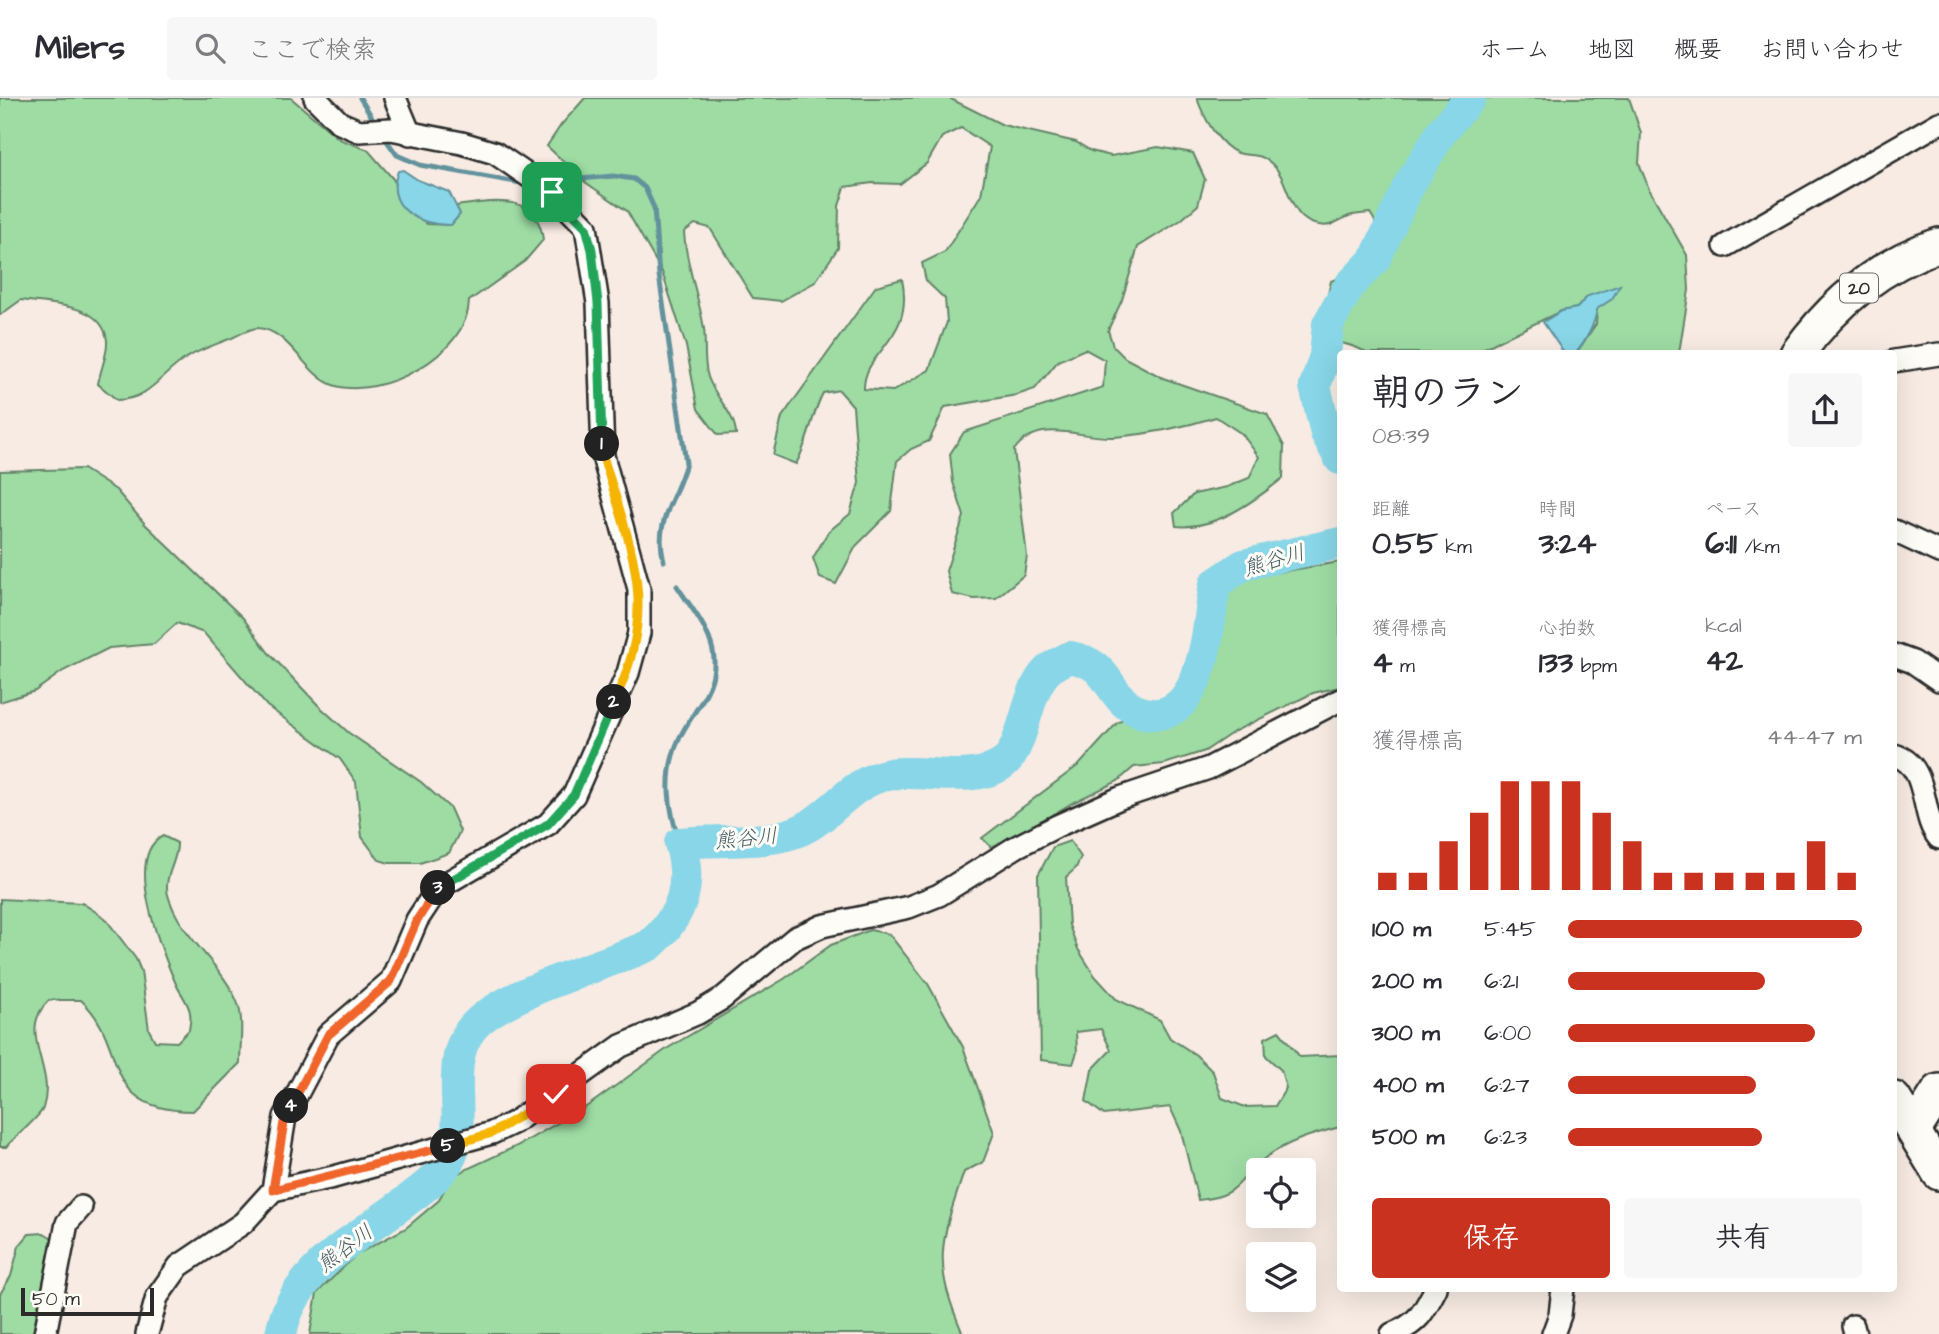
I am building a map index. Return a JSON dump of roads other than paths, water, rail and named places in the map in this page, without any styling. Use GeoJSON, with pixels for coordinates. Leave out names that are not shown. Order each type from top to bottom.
{"type":"FeatureCollection","features":[{"type":"Feature","properties":{"kind":"main road","name":"20"},"geometry":{"type":"LineString","coordinates":[[1800,350],[1833,308],[1873,277],[1939,245]]}},
{"type":"Feature","properties":{"kind":"main road"},"geometry":{"type":"LineString","coordinates":[[1914,1130],[1939,1091]]}},
{"type":"Feature","properties":{"kind":"main road"},"geometry":{"type":"LineString","coordinates":[[1897,1104],[1939,1173]]}},
{"type":"Feature","properties":{"kind":"street"},"geometry":{"type":"LineString","coordinates":[[147,1334],[157,1297],[179,1266],[243,1223],[273,1190],[285,1116],[328,1035],[391,981],[417,920],[438,888],[548,824],[574,795],[628,674],[639,633],[639,589],[603,456],[598,303],[592,250],[586,227],[552,192],[495,153],[400,132],[359,131],[340,123],[315,98]]}},
{"type":"Feature","properties":{"kind":"street"},"geometry":{"type":"LineString","coordinates":[[395,98],[400,132]]}},
{"type":"Feature","properties":{"kind":"street"},"geometry":{"type":"LineString","coordinates":[[1725,246],[1939,123]]}},
{"type":"Feature","properties":{"kind":"street"},"geometry":{"type":"LineString","coordinates":[[1897,361],[1939,354]]}},
{"type":"Feature","properties":{"kind":"street"},"geometry":{"type":"LineString","coordinates":[[1897,532],[1939,552]]}},
{"type":"Feature","properties":{"kind":"street"},"geometry":{"type":"LineString","coordinates":[[1897,656],[1913,662],[1939,680]]}},
{"type":"Feature","properties":{"kind":"street"},"geometry":{"type":"LineString","coordinates":[[273,1190],[492,1133],[515,1122],[621,1046],[698,1013],[723,998],[795,938],[822,926],[909,907],[939,895],[1016,846],[1057,826],[1120,797],[1209,768],[1337,702]]}},
{"type":"Feature","properties":{"kind":"street"},"geometry":{"type":"LineString","coordinates":[[1897,757],[1912,765],[1939,838]]}},
{"type":"Feature","properties":{"kind":"street"},"geometry":{"type":"LineString","coordinates":[[45,1334],[67,1223],[81,1207]]}},
{"type":"Feature","properties":{"kind":"street"},"geometry":{"type":"LineString","coordinates":[[1392,1334],[1411,1327],[1422,1317],[1434,1292]]}},
{"type":"Feature","properties":{"kind":"street"},"geometry":{"type":"LineString","coordinates":[[1553,1334],[1560,1315],[1563,1292]]}},
{"type":"Feature","properties":{"kind":"water"},"geometry":{"type":"Polygon","coordinates":[[[403,170],[418,180],[449,192],[460,214],[451,225],[416,218],[400,204],[395,184],[398,171],[403,170]]]}},
{"type":"Feature","properties":{"kind":"water"},"geometry":{"type":"Polygon","coordinates":[[[1620,285],[1612,299],[1597,309],[1590,332],[1578,350],[1562,350],[1543,322],[1561,311],[1577,308],[1588,296],[1620,285]]]}},
{"type":"Feature","properties":{"kind":"waterway"},"geometry":{"type":"LineString","coordinates":[[360,98],[377,125]]}},
{"type":"Feature","properties":{"kind":"waterway","name":"熊谷川"},"geometry":{"type":"LineString","coordinates":[[1337,453],[1326,433],[1315,386],[1325,356],[1328,324],[1350,285],[1375,259],[1409,185],[1442,131],[1470,98]]}},
{"type":"Feature","properties":{"kind":"waterway"},"geometry":{"type":"LineString","coordinates":[[382,134],[397,155],[420,165],[527,184]]}},
{"type":"Feature","properties":{"kind":"waterway"},"geometry":{"type":"LineString","coordinates":[[547,182],[613,176],[634,179],[645,188],[654,208],[659,275],[686,463],[663,523],[661,547],[664,561]]}},
{"type":"Feature","properties":{"kind":"waterway","name":"熊谷川"},"geometry":{"type":"LineString","coordinates":[[281,1334],[287,1312],[312,1274],[348,1243],[423,1188],[448,1162],[455,1145],[457,1127],[457,1071],[460,1052],[467,1035],[480,1020],[516,998],[650,945],[670,923],[682,899],[685,873],[680,843],[758,840],[788,835],[812,824],[864,784],[890,774],[962,775],[989,771],[1009,758],[1039,681],[1049,669],[1070,657],[1090,663],[1101,672],[1131,708],[1150,714],[1169,711],[1183,701],[1201,664],[1215,584],[1243,565],[1337,544]]}},
{"type":"Feature","properties":{"kind":"waterway"},"geometry":{"type":"LineString","coordinates":[[677,586],[707,634],[714,664],[709,687],[679,739],[671,765],[670,804],[680,843]]}}]}
